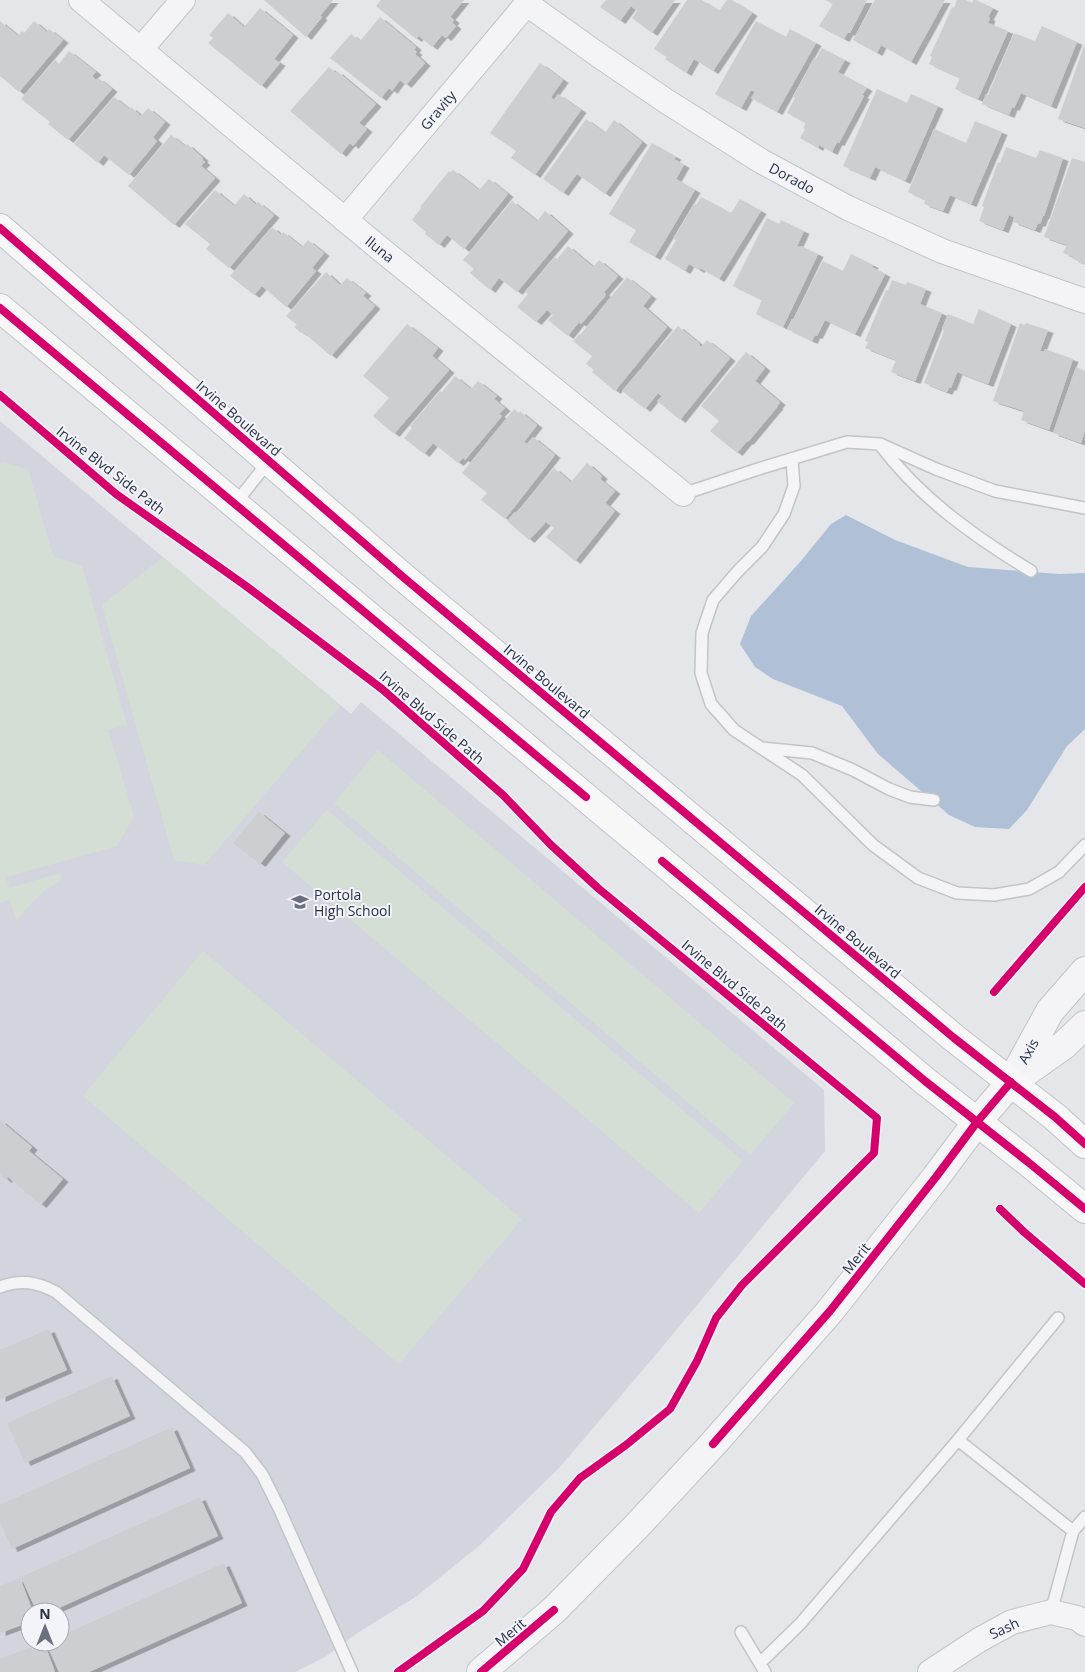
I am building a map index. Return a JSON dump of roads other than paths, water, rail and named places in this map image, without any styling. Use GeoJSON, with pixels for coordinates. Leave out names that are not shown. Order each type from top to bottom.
{"type":"FeatureCollection","features":[{"type":"Feature","properties":{"kind":"main road","name":"Irvine Boulevard"},"geometry":{"type":"LineString","coordinates":[[0,228],[403,577],[954,1038],[1055,1117],[1085,1144]]}},
{"type":"Feature","properties":{"kind":"main road"},"geometry":{"type":"LineString","coordinates":[[0,308],[925,1082],[1085,1208]]}},
{"type":"Feature","properties":{"kind":"street","name":"Iluna"},"geometry":{"type":"LineString","coordinates":[[81,0],[345,220],[683,494]]}},
{"type":"Feature","properties":{"kind":"street"},"geometry":{"type":"LineString","coordinates":[[140,50],[182,0]]}},
{"type":"Feature","properties":{"kind":"street","name":"Gravity"},"geometry":{"type":"LineString","coordinates":[[345,220],[529,2]]}},
{"type":"Feature","properties":{"kind":"street","name":"Dorado"},"geometry":{"type":"LineString","coordinates":[[529,2],[597,54],[666,101],[761,161],[830,199],[942,251],[1085,301]]}},
{"type":"Feature","properties":{"kind":"street","name":"Axis"},"geometry":{"type":"LineString","coordinates":[[1010,1082],[1050,1012],[1085,971]]}},
{"type":"Feature","properties":{"kind":"street","name":"Axis"},"geometry":{"type":"LineString","coordinates":[[1010,1082],[1064,1045],[1085,1025]]}},
{"type":"Feature","properties":{"kind":"street","name":"Merit"},"geometry":{"type":"LineString","coordinates":[[482,1672],[554,1610],[635,1528],[712,1444],[830,1311],[1010,1082]]}},
{"type":"Feature","properties":{"kind":"street","name":"Sash"},"geometry":{"type":"LineString","coordinates":[[930,1672],[979,1640],[1012,1622],[1051,1612],[1077,1618],[1085,1624]]}},
{"type":"Feature","properties":{"kind":"lane"},"geometry":{"type":"LineString","coordinates":[[683,494],[847,442],[880,444],[936,469],[995,491],[1085,508]]}},
{"type":"Feature","properties":{"kind":"lane"},"geometry":{"type":"LineString","coordinates":[[880,444],[901,472],[952,518],[1031,572]]}},
{"type":"Feature","properties":{"kind":"lane"},"geometry":{"type":"LineString","coordinates":[[235,504],[269,460]]}},
{"type":"Feature","properties":{"kind":"lane"},"geometry":{"type":"LineString","coordinates":[[792,460],[794,486],[784,514],[762,548],[738,571],[713,600],[702,633],[702,673],[712,704],[734,730],[802,775],[874,845],[918,878],[956,893],[994,895],[1029,888],[1059,872],[1085,845]]}},
{"type":"Feature","properties":{"kind":"lane"},"geometry":{"type":"LineString","coordinates":[[760,747],[812,753],[853,770],[889,789],[910,797],[934,800]]}},
{"type":"Feature","properties":{"kind":"lane"},"geometry":{"type":"LineString","coordinates":[[0,1287],[18,1282],[30,1282],[56,1292],[245,1452],[262,1474],[271,1491],[352,1672]]}},
{"type":"Feature","properties":{"kind":"lane"},"geometry":{"type":"LineString","coordinates":[[741,1632],[762,1667],[958,1440],[1058,1318]]}},
{"type":"Feature","properties":{"kind":"lane"},"geometry":{"type":"LineString","coordinates":[[958,1440],[1073,1531]]}},
{"type":"Feature","properties":{"kind":"lane"},"geometry":{"type":"LineString","coordinates":[[1051,1612],[1073,1531],[1085,1518]]}},
{"type":"Feature","properties":{"kind":"water"},"geometry":{"type":"Polygon","coordinates":[[[846,515],[895,540],[968,567],[1059,574],[1085,573],[1085,729],[1067,746],[1027,810],[1009,829],[975,827],[949,815],[878,754],[842,706],[773,679],[755,667],[740,644],[751,616],[801,561],[831,524],[846,515]]]}},
{"type":"Feature","properties":{"kind":"place","name":"Portola High School"},"geometry":{"type":"Point","coordinates":[300,902]}}]}
